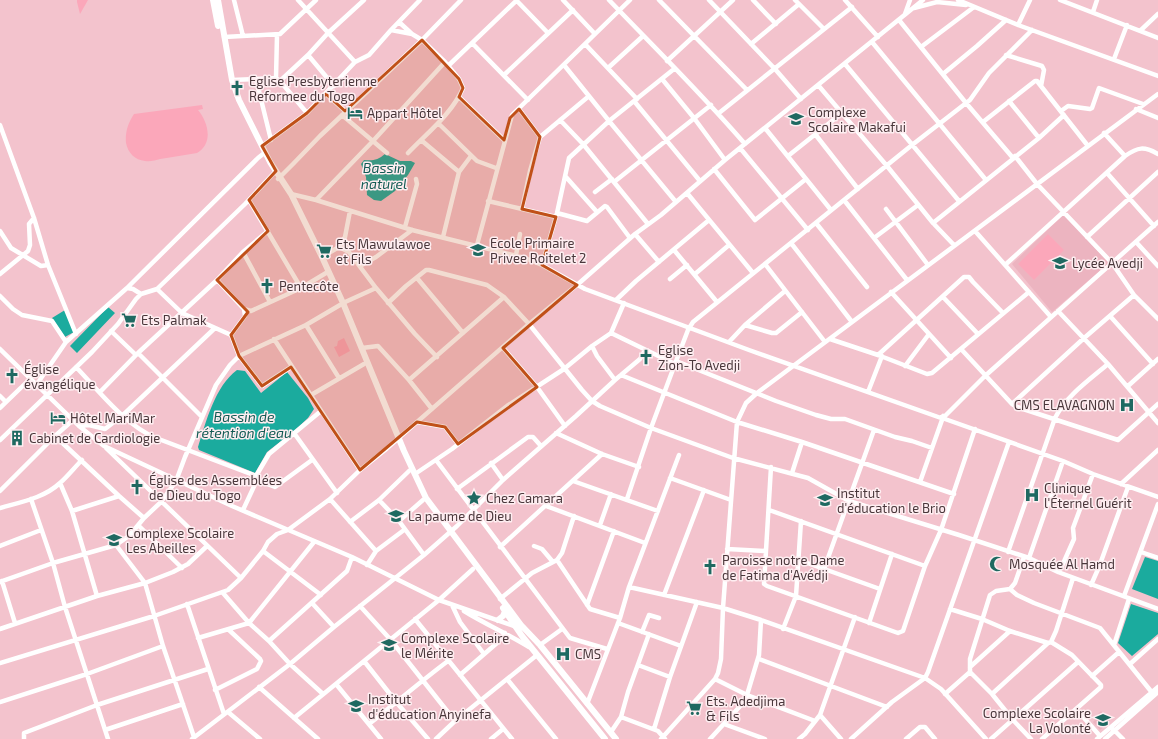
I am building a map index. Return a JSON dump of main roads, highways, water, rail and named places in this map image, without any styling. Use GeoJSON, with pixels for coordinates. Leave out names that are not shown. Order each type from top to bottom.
{"type":"FeatureCollection","features":[{"type":"Feature","properties":{"kind":"main road"},"geometry":{"type":"LineString","coordinates":[[213,0],[229,80],[235,100],[263,154],[291,194],[322,257],[362,348],[423,500],[500,599],[519,627]]}},
{"type":"Feature","properties":{"kind":"main road"},"geometry":{"type":"LineString","coordinates":[[218,0],[232,80],[239,100],[342,304],[364,364],[398,439]]}},
{"type":"Feature","properties":{"kind":"main road"},"geometry":{"type":"LineString","coordinates":[[412,473],[426,498],[473,569],[505,611],[526,635],[540,645],[616,739]]}},
{"type":"Feature","properties":{"kind":"main road"},"geometry":{"type":"LineString","coordinates":[[498,620],[504,616],[505,611]]}},
{"type":"Feature","properties":{"kind":"main road"},"geometry":{"type":"LineString","coordinates":[[526,635],[537,655],[605,739]]}},
{"type":"Feature","properties":{"kind":"water","name":"Bassin naturel"},"geometry":{"type":"Polygon","coordinates":[[[385,154],[400,161],[411,161],[415,163],[408,175],[395,191],[381,201],[374,200],[367,195],[366,177],[361,164],[364,160],[375,160],[385,154]]]}},
{"type":"Feature","properties":{"kind":"water"},"geometry":{"type":"Polygon","coordinates":[[[108,307],[115,313],[77,353],[70,346],[108,307]]]}},
{"type":"Feature","properties":{"kind":"water"},"geometry":{"type":"Polygon","coordinates":[[[65,310],[74,332],[65,337],[52,318],[65,310]]]}},
{"type":"Feature","properties":{"kind":"water","name":"Bassin de rétention d'eau"},"geometry":{"type":"Polygon","coordinates":[[[237,370],[245,371],[261,393],[287,372],[308,398],[314,409],[308,418],[294,431],[267,452],[255,473],[199,450],[198,447],[212,405],[217,395],[229,377],[237,370]]]}},
{"type":"Feature","properties":{"kind":"water"},"geometry":{"type":"Polygon","coordinates":[[[1145,557],[1158,561],[1158,599],[1132,589],[1145,557]]]}},
{"type":"Feature","properties":{"kind":"water"},"geometry":{"type":"Polygon","coordinates":[[[1131,604],[1158,613],[1158,634],[1132,656],[1118,643],[1131,604]]]}},
{"type":"Feature","properties":{"kind":"place","name":"Eglise Presbyterienne Reformee du Togo"},"geometry":{"type":"Point","coordinates":[237,88]}},
{"type":"Feature","properties":{"kind":"place","name":"Appart Hôtel"},"geometry":{"type":"Point","coordinates":[355,113]}},
{"type":"Feature","properties":{"kind":"place","name":"Complexe Scolaire Makafui"},"geometry":{"type":"Point","coordinates":[796,119]}},
{"type":"Feature","properties":{"kind":"place","name":"Ecole Primaire Privee Roitelet 2"},"geometry":{"type":"Point","coordinates":[478,250]}},
{"type":"Feature","properties":{"kind":"place","name":"Ets Mawulawoe et Fils"},"geometry":{"type":"Point","coordinates":[324,251]}},
{"type":"Feature","properties":{"kind":"place","name":"Lycée Avedji"},"geometry":{"type":"Point","coordinates":[1060,263]}},
{"type":"Feature","properties":{"kind":"place","name":"Pentecôte"},"geometry":{"type":"Point","coordinates":[267,286]}},
{"type":"Feature","properties":{"kind":"place","name":"Ets Palmak"},"geometry":{"type":"Point","coordinates":[129,320]}},
{"type":"Feature","properties":{"kind":"place","name":"Eglise Zion-To Avedji"},"geometry":{"type":"Point","coordinates":[646,357]}},
{"type":"Feature","properties":{"kind":"place","name":"Église évangélique"},"geometry":{"type":"Point","coordinates":[12,376]}},
{"type":"Feature","properties":{"kind":"place","name":"CMS ELAVAGNON"},"geometry":{"type":"Point","coordinates":[1127,405]}},
{"type":"Feature","properties":{"kind":"place","name":"Hôtel MariMar"},"geometry":{"type":"Point","coordinates":[58,418]}},
{"type":"Feature","properties":{"kind":"place","name":"Cabinet de Cardiologie"},"geometry":{"type":"Point","coordinates":[17,438]}},
{"type":"Feature","properties":{"kind":"place","name":"Église des Assemblées de Dieu du Togo"},"geometry":{"type":"Point","coordinates":[137,487]}},
{"type":"Feature","properties":{"kind":"place","name":"Clinique l'Éternel Guérit"},"geometry":{"type":"Point","coordinates":[1032,495]}},
{"type":"Feature","properties":{"kind":"place","name":"Chez Camara"},"geometry":{"type":"Point","coordinates":[474,498]}},
{"type":"Feature","properties":{"kind":"place","name":"Institut d'éducation le Brio"},"geometry":{"type":"Point","coordinates":[825,500]}},
{"type":"Feature","properties":{"kind":"place","name":"La paume de Dieu"},"geometry":{"type":"Point","coordinates":[396,516]}},
{"type":"Feature","properties":{"kind":"place","name":"Complexe Scolaire Les Abeilles"},"geometry":{"type":"Point","coordinates":[114,540]}},
{"type":"Feature","properties":{"kind":"place","name":"Mosquée Al Hamd"},"geometry":{"type":"Point","coordinates":[997,564]}},
{"type":"Feature","properties":{"kind":"place","name":"Paroisse notre Dame de Fatima d'Avédji"},"geometry":{"type":"Point","coordinates":[710,567]}},
{"type":"Feature","properties":{"kind":"place","name":"Complexe Scolaire le Mérite"},"geometry":{"type":"Point","coordinates":[389,645]}},
{"type":"Feature","properties":{"kind":"place","name":"CMS"},"geometry":{"type":"Point","coordinates":[563,654]}},
{"type":"Feature","properties":{"kind":"place","name":"Institut d'éducation Anyinefa"},"geometry":{"type":"Point","coordinates":[356,706]}},
{"type":"Feature","properties":{"kind":"place","name":"Ets. Adedjima & Fils"},"geometry":{"type":"Point","coordinates":[694,708]}},
{"type":"Feature","properties":{"kind":"place","name":"Complexe Scolaire La Volonté"},"geometry":{"type":"Point","coordinates":[1103,720]}}]}
